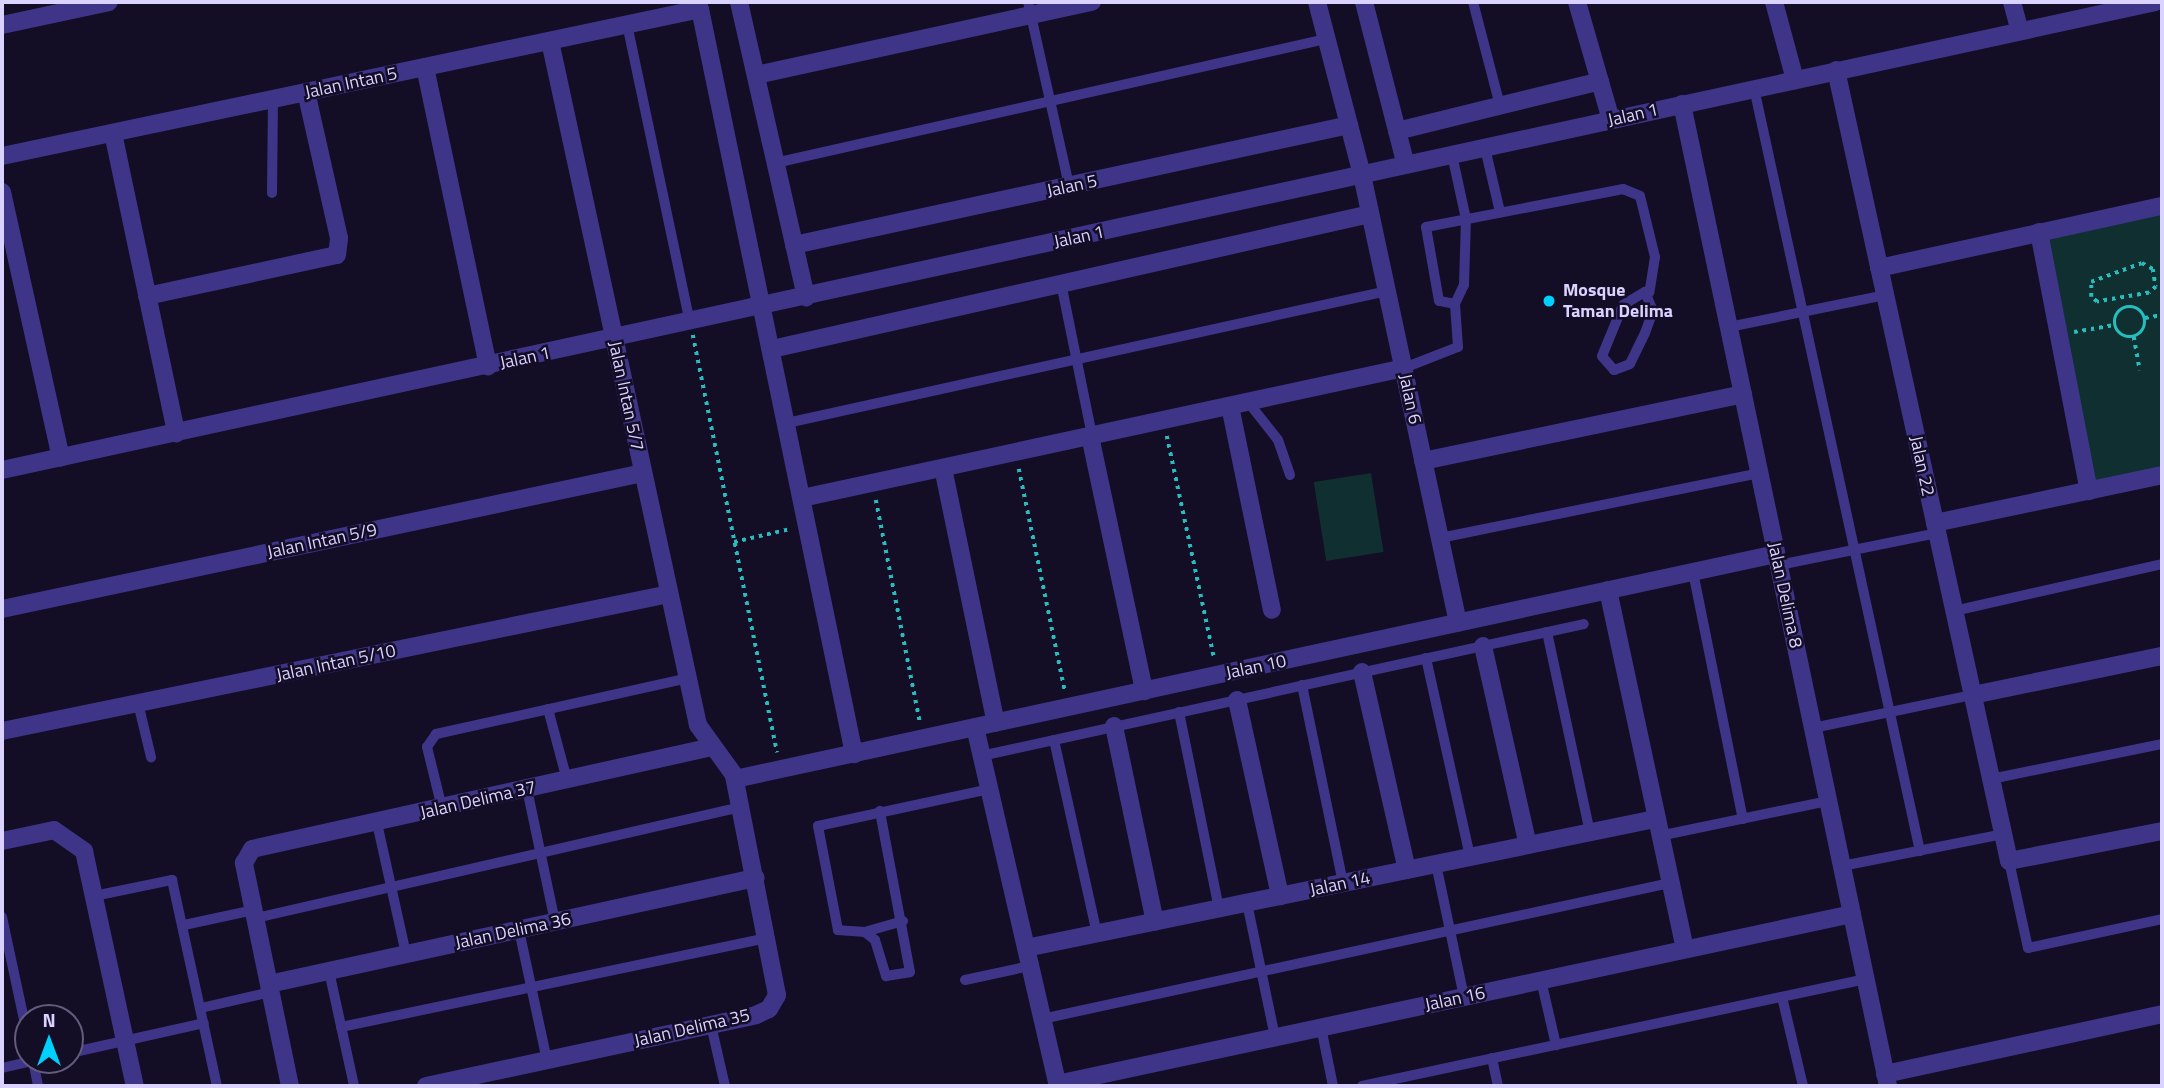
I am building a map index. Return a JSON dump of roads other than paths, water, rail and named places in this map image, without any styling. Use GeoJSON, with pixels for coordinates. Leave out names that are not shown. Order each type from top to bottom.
{"type":"FeatureCollection","features":[{"type":"Feature","properties":{"kind":"street"},"geometry":{"type":"LineString","coordinates":[[739,2],[806,298]]}},
{"type":"Feature","properties":{"kind":"street"},"geometry":{"type":"LineString","coordinates":[[756,75],[1029,8],[1091,2]]}},
{"type":"Feature","properties":{"kind":"street","name":"Jalan 6"},"geometry":{"type":"LineString","coordinates":[[1317,2],[1362,175],[1458,623]]}},
{"type":"Feature","properties":{"kind":"street"},"geometry":{"type":"LineString","coordinates":[[1364,2],[1406,165]]}},
{"type":"Feature","properties":{"kind":"street"},"geometry":{"type":"LineString","coordinates":[[1577,2],[1611,120]]}},
{"type":"Feature","properties":{"kind":"street"},"geometry":{"type":"LineString","coordinates":[[1774,2],[1795,79]]}},
{"type":"Feature","properties":{"kind":"street"},"geometry":{"type":"LineString","coordinates":[[2012,2],[2020,31]]}},
{"type":"Feature","properties":{"kind":"street","name":"Jalan 1"},"geometry":{"type":"LineString","coordinates":[[2,470],[806,298],[1836,70],[2156,2]]}},
{"type":"Feature","properties":{"kind":"street"},"geometry":{"type":"LineString","coordinates":[[2,25],[98,3]]}},
{"type":"Feature","properties":{"kind":"street","name":"Jalan Intan 5"},"geometry":{"type":"LineString","coordinates":[[2,156],[699,9],[764,307]]}},
{"type":"Feature","properties":{"kind":"street","name":"Jalan Intan 5/7"},"geometry":{"type":"LineString","coordinates":[[550,41],[698,725],[712,747]]}},
{"type":"Feature","properties":{"kind":"street"},"geometry":{"type":"LineString","coordinates":[[425,67],[488,366]]}},
{"type":"Feature","properties":{"kind":"street","name":"Jalan 22"},"geometry":{"type":"LineString","coordinates":[[1836,70],[2009,861]]}},
{"type":"Feature","properties":{"kind":"street"},"geometry":{"type":"LineString","coordinates":[[1397,131],[1600,81]]}},
{"type":"Feature","properties":{"kind":"street"},"geometry":{"type":"LineString","coordinates":[[147,296],[337,255],[339,238],[306,92]]}},
{"type":"Feature","properties":{"kind":"street","name":"Jalan Delima 8"},"geometry":{"type":"LineString","coordinates":[[1682,104],[1887,1080]]}},
{"type":"Feature","properties":{"kind":"street","name":"Jalan 5"},"geometry":{"type":"LineString","coordinates":[[794,245],[1349,125]]}},
{"type":"Feature","properties":{"kind":"street"},"geometry":{"type":"LineString","coordinates":[[113,133],[176,433]]}},
{"type":"Feature","properties":{"kind":"street"},"geometry":{"type":"LineString","coordinates":[[2,192],[61,458]]}},
{"type":"Feature","properties":{"kind":"street"},"geometry":{"type":"LineString","coordinates":[[1879,268],[2162,206]]}},
{"type":"Feature","properties":{"kind":"street"},"geometry":{"type":"LineString","coordinates":[[772,349],[1370,214]]}},
{"type":"Feature","properties":{"kind":"street"},"geometry":{"type":"LineString","coordinates":[[2039,232],[2089,491]]}},
{"type":"Feature","properties":{"kind":"street"},"geometry":{"type":"LineString","coordinates":[[764,307],[854,754]]}},
{"type":"Feature","properties":{"kind":"street"},"geometry":{"type":"LineString","coordinates":[[802,498],[1404,368]]}},
{"type":"Feature","properties":{"kind":"street"},"geometry":{"type":"LineString","coordinates":[[1423,461],[1743,394]]}},
{"type":"Feature","properties":{"kind":"street"},"geometry":{"type":"LineString","coordinates":[[1239,404],[1272,610]]}},
{"type":"Feature","properties":{"kind":"street"},"geometry":{"type":"LineString","coordinates":[[1091,436],[1144,691]]}},
{"type":"Feature","properties":{"kind":"street"},"geometry":{"type":"LineString","coordinates":[[943,468],[996,723]]}},
{"type":"Feature","properties":{"kind":"street","name":"Jalan Intan 5/9"},"geometry":{"type":"LineString","coordinates":[[2,609],[643,473]]}},
{"type":"Feature","properties":{"kind":"street"},"geometry":{"type":"LineString","coordinates":[[1936,528],[2162,475]]}},
{"type":"Feature","properties":{"kind":"street","name":"Jalan 10"},"geometry":{"type":"LineString","coordinates":[[735,779],[1693,572],[1778,559]]}},
{"type":"Feature","properties":{"kind":"street"},"geometry":{"type":"LineString","coordinates":[[1608,590],[1685,950]]}},
{"type":"Feature","properties":{"kind":"street","name":"Jalan Intan 5/10"},"geometry":{"type":"LineString","coordinates":[[2,731],[669,594]]}},
{"type":"Feature","properties":{"kind":"street"},"geometry":{"type":"LineString","coordinates":[[1483,646],[1528,845]]}},
{"type":"Feature","properties":{"kind":"street"},"geometry":{"type":"LineString","coordinates":[[1973,695],[2162,656]]}},
{"type":"Feature","properties":{"kind":"street"},"geometry":{"type":"LineString","coordinates":[[1362,672],[1407,870]]}},
{"type":"Feature","properties":{"kind":"street"},"geometry":{"type":"LineString","coordinates":[[1237,700],[1280,896]]}},
{"type":"Feature","properties":{"kind":"street"},"geometry":{"type":"LineString","coordinates":[[1114,726],[1155,922]]}},
{"type":"Feature","properties":{"kind":"street"},"geometry":{"type":"LineString","coordinates":[[975,727],[1057,1085]]}},
{"type":"Feature","properties":{"kind":"street","name":"Jalan Delima 35"},"geometry":{"type":"LineString","coordinates":[[426,1086],[756,1015],[775,1000],[768,938],[742,807],[735,779],[712,747]]}},
{"type":"Feature","properties":{"kind":"street","name":"Jalan Delima 37"},"geometry":{"type":"LineString","coordinates":[[255,914],[245,855],[712,747]]}},
{"type":"Feature","properties":{"kind":"street","name":"Jalan 14"},"geometry":{"type":"LineString","coordinates":[[1028,957],[1097,934],[1590,832],[1657,828]]}},
{"type":"Feature","properties":{"kind":"street"},"geometry":{"type":"LineString","coordinates":[[2,841],[54,830],[67,834],[84,851],[135,1086]]}},
{"type":"Feature","properties":{"kind":"street"},"geometry":{"type":"LineString","coordinates":[[2009,861],[2162,831]]}},
{"type":"Feature","properties":{"kind":"street","name":"Jalan Delima 36"},"geometry":{"type":"LineString","coordinates":[[270,988],[329,971],[756,878]]}},
{"type":"Feature","properties":{"kind":"street"},"geometry":{"type":"LineString","coordinates":[[255,914],[290,1086]]}},
{"type":"Feature","properties":{"kind":"street","name":"Jalan 16"},"geometry":{"type":"LineString","coordinates":[[1057,1085],[1852,914]]}},
{"type":"Feature","properties":{"kind":"street"},"geometry":{"type":"LineString","coordinates":[[1887,1080],[2162,1014]]}},
{"type":"Feature","properties":{"kind":"lane"},"geometry":{"type":"LineString","coordinates":[[1473,2],[1500,106]]}},
{"type":"Feature","properties":{"kind":"lane"},"geometry":{"type":"LineString","coordinates":[[1029,8],[1069,187]]}},
{"type":"Feature","properties":{"kind":"lane"},"geometry":{"type":"LineString","coordinates":[[627,24],[690,323]]}},
{"type":"Feature","properties":{"kind":"lane"},"geometry":{"type":"LineString","coordinates":[[775,163],[1051,103],[1326,38]]}},
{"type":"Feature","properties":{"kind":"lane"},"geometry":{"type":"LineString","coordinates":[[1755,88],[1920,851]]}},
{"type":"Feature","properties":{"kind":"lane"},"geometry":{"type":"LineString","coordinates":[[272,193],[273,99]]}},
{"type":"Feature","properties":{"kind":"lane"},"geometry":{"type":"LineString","coordinates":[[1485,148],[1500,212]]}},
{"type":"Feature","properties":{"kind":"lane"},"geometry":{"type":"LineString","coordinates":[[1404,368],[1458,347],[1454,304],[1464,285],[1466,219],[1452,155]]}},
{"type":"Feature","properties":{"kind":"lane"},"geometry":{"type":"LineString","coordinates":[[1454,304],[1439,301],[1425,231],[1500,212],[1633,191],[1640,196],[1656,257],[1649,293],[1653,311],[1630,364],[1623,371],[1606,366],[1602,356],[1623,305],[1649,293]]}},
{"type":"Feature","properties":{"kind":"lane"},"geometry":{"type":"LineString","coordinates":[[1062,283],[1091,436]]}},
{"type":"Feature","properties":{"kind":"lane"},"geometry":{"type":"LineString","coordinates":[[787,423],[1387,291]]}},
{"type":"Feature","properties":{"kind":"lane"},"geometry":{"type":"LineString","coordinates":[[1729,327],[1885,295]]}},
{"type":"Feature","properties":{"kind":"lane"},"geometry":{"type":"LineString","coordinates":[[1239,404],[1278,440],[1290,475]]}},
{"type":"Feature","properties":{"kind":"lane"},"geometry":{"type":"LineString","coordinates":[[1440,538],[1759,473]]}},
{"type":"Feature","properties":{"kind":"lane"},"geometry":{"type":"LineString","coordinates":[[1778,559],[1855,550],[1936,528]]}},
{"type":"Feature","properties":{"kind":"lane"},"geometry":{"type":"LineString","coordinates":[[1954,611],[2162,564]]}},
{"type":"Feature","properties":{"kind":"lane"},"geometry":{"type":"LineString","coordinates":[[1693,572],[1743,819]]}},
{"type":"Feature","properties":{"kind":"lane"},"geometry":{"type":"LineString","coordinates":[[981,756],[1584,624]]}},
{"type":"Feature","properties":{"kind":"lane"},"geometry":{"type":"LineString","coordinates":[[1547,632],[1590,832]]}},
{"type":"Feature","properties":{"kind":"lane"},"geometry":{"type":"LineString","coordinates":[[1426,658],[1470,857]]}},
{"type":"Feature","properties":{"kind":"lane"},"geometry":{"type":"LineString","coordinates":[[442,808],[429,739],[688,678]]}},
{"type":"Feature","properties":{"kind":"lane"},"geometry":{"type":"LineString","coordinates":[[1302,685],[1343,883]]}},
{"type":"Feature","properties":{"kind":"lane"},"geometry":{"type":"LineString","coordinates":[[1813,728],[1973,695]]}},
{"type":"Feature","properties":{"kind":"lane"},"geometry":{"type":"LineString","coordinates":[[138,703],[151,757]]}},
{"type":"Feature","properties":{"kind":"lane"},"geometry":{"type":"LineString","coordinates":[[548,709],[567,780]]}},
{"type":"Feature","properties":{"kind":"lane"},"geometry":{"type":"LineString","coordinates":[[1179,712],[1219,909]]}},
{"type":"Feature","properties":{"kind":"lane"},"geometry":{"type":"LineString","coordinates":[[1054,740],[1097,934]]}},
{"type":"Feature","properties":{"kind":"lane"},"geometry":{"type":"LineString","coordinates":[[1991,779],[2162,744]]}},
{"type":"Feature","properties":{"kind":"lane"},"geometry":{"type":"LineString","coordinates":[[527,789],[555,922]]}},
{"type":"Feature","properties":{"kind":"lane"},"geometry":{"type":"LineString","coordinates":[[903,921],[865,932],[835,927],[815,831],[821,823],[989,789]]}},
{"type":"Feature","properties":{"kind":"lane"},"geometry":{"type":"LineString","coordinates":[[1657,828],[1743,819],[1828,801]]}},
{"type":"Feature","properties":{"kind":"lane"},"geometry":{"type":"LineString","coordinates":[[184,925],[390,887],[742,807]]}},
{"type":"Feature","properties":{"kind":"lane"},"geometry":{"type":"LineString","coordinates":[[865,932],[875,940],[886,976],[906,975],[911,967],[880,811]]}},
{"type":"Feature","properties":{"kind":"lane"},"geometry":{"type":"LineString","coordinates":[[377,823],[405,954]]}},
{"type":"Feature","properties":{"kind":"lane"},"geometry":{"type":"LineString","coordinates":[[1842,866],[2003,834]]}},
{"type":"Feature","properties":{"kind":"lane"},"geometry":{"type":"LineString","coordinates":[[2009,861],[2028,948],[2162,919]]}},
{"type":"Feature","properties":{"kind":"lane"},"geometry":{"type":"LineString","coordinates":[[1436,864],[1464,997]]}},
{"type":"Feature","properties":{"kind":"lane"},"geometry":{"type":"LineString","coordinates":[[94,897],[172,880],[184,925],[216,1086]]}},
{"type":"Feature","properties":{"kind":"lane"},"geometry":{"type":"LineString","coordinates":[[1042,1019],[1670,883]]}},
{"type":"Feature","properties":{"kind":"lane"},"geometry":{"type":"LineString","coordinates":[[1247,903],[1275,1037]]}},
{"type":"Feature","properties":{"kind":"lane"},"geometry":{"type":"LineString","coordinates":[[2,917],[21,1004]]}},
{"type":"Feature","properties":{"kind":"lane"},"geometry":{"type":"LineString","coordinates":[[519,930],[547,1060]]}},
{"type":"Feature","properties":{"kind":"lane"},"geometry":{"type":"LineString","coordinates":[[341,1027],[768,938]]}},
{"type":"Feature","properties":{"kind":"lane"},"geometry":{"type":"LineString","coordinates":[[965,979],[1028,957]]}},
{"type":"Feature","properties":{"kind":"lane"},"geometry":{"type":"LineString","coordinates":[[329,971],[354,1086]]}},
{"type":"Feature","properties":{"kind":"lane"},"geometry":{"type":"LineString","coordinates":[[1362,1086],[1866,979]]}},
{"type":"Feature","properties":{"kind":"lane"},"geometry":{"type":"LineString","coordinates":[[1541,980],[1556,1045]]}},
{"type":"Feature","properties":{"kind":"lane"},"geometry":{"type":"LineString","coordinates":[[201,1007],[270,988]]}},
{"type":"Feature","properties":{"kind":"lane"},"geometry":{"type":"LineString","coordinates":[[1782,997],[1803,1086]]}},
{"type":"Feature","properties":{"kind":"lane"},"geometry":{"type":"LineString","coordinates":[[84,1050],[204,1023]]}},
{"type":"Feature","properties":{"kind":"lane"},"geometry":{"type":"LineString","coordinates":[[711,1025],[725,1086]]}},
{"type":"Feature","properties":{"kind":"lane"},"geometry":{"type":"LineString","coordinates":[[1321,1027],[1333,1086]]}},
{"type":"Feature","properties":{"kind":"lane"},"geometry":{"type":"LineString","coordinates":[[1492,1059],[1498,1086]]}},
{"type":"Feature","properties":{"kind":"place","name":"Mosque Taman Delima"},"geometry":{"type":"Point","coordinates":[1549,301]}}]}
